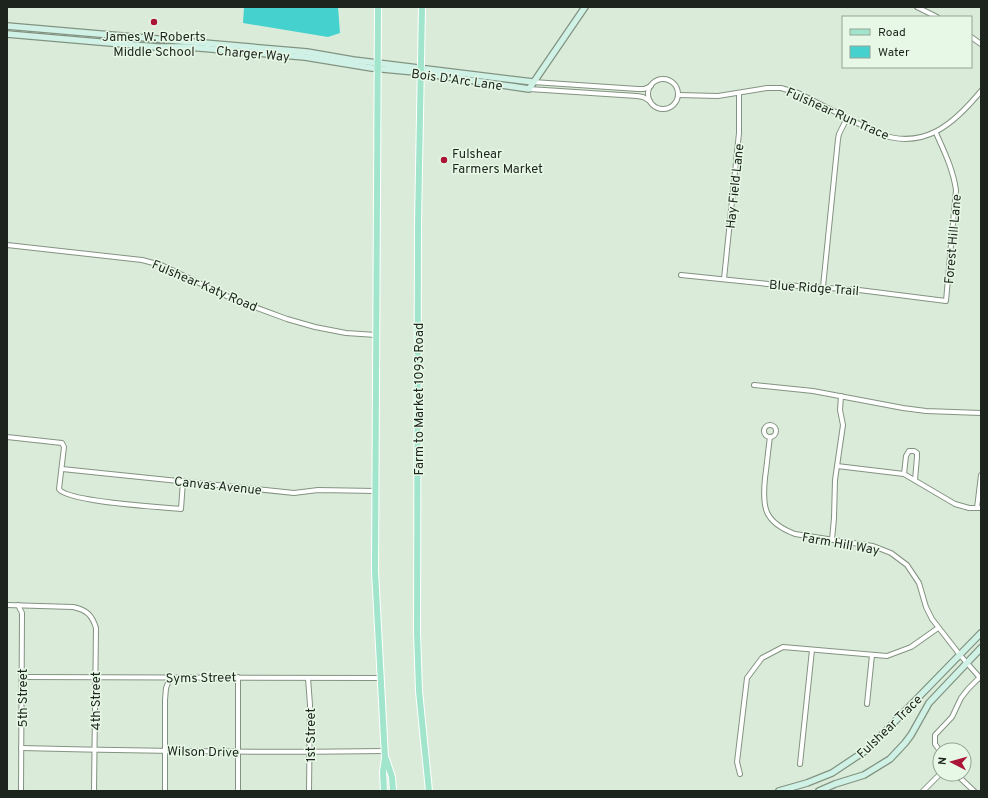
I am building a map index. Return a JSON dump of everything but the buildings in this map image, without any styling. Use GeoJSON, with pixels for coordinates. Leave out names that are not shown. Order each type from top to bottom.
{"type":"FeatureCollection","features":[{"type":"Feature","properties":{"kind":"main road"},"geometry":{"type":"LineString","coordinates":[[378,7],[375,571],[385,751],[383,772],[384,791]]}},
{"type":"Feature","properties":{"kind":"main road","name":"Farm to Market 1093 Road"},"geometry":{"type":"LineString","coordinates":[[422,7],[418,223],[417,632],[419,691],[429,791]]}},
{"type":"Feature","properties":{"kind":"main road"},"geometry":{"type":"LineString","coordinates":[[385,758],[392,778],[393,791]]}},
{"type":"Feature","properties":{"kind":"street"},"geometry":{"type":"LineString","coordinates":[[585,7],[529,89],[637,96],[643,97],[650,101],[657,108],[666,109],[675,104],[678,95],[676,86],[670,81],[661,79],[657,80],[651,86],[648,93],[650,101]]}},
{"type":"Feature","properties":{"kind":"street"},"geometry":{"type":"LineString","coordinates":[[917,7],[935,16]]}},
{"type":"Feature","properties":{"kind":"street","name":"Charger Way"},"geometry":{"type":"LineString","coordinates":[[7,26],[307,52],[378,65]]}},
{"type":"Feature","properties":{"kind":"street","name":"Charger Way"},"geometry":{"type":"LineString","coordinates":[[7,34],[157,47],[188,47],[378,65]]}},
{"type":"Feature","properties":{"kind":"street"},"geometry":{"type":"LineString","coordinates":[[972,38],[981,44]]}},
{"type":"Feature","properties":{"kind":"street","name":"Bois D'Arc Lane"},"geometry":{"type":"LineString","coordinates":[[378,65],[533,82]]}},
{"type":"Feature","properties":{"kind":"street","name":"Bois D'Arc Lane"},"geometry":{"type":"LineString","coordinates":[[421,70],[529,89]]}},
{"type":"Feature","properties":{"kind":"street"},"geometry":{"type":"LineString","coordinates":[[533,82],[638,89],[651,86]]}},
{"type":"Feature","properties":{"kind":"street","name":"Fulshear Run Trace"},"geometry":{"type":"LineString","coordinates":[[678,95],[709,96],[740,93],[767,88],[780,88],[789,90],[822,105],[879,134],[895,139],[916,138],[936,133],[958,116],[981,91]]}},
{"type":"Feature","properties":{"kind":"street","name":"Hay Field Lane"},"geometry":{"type":"LineString","coordinates":[[724,279],[740,133],[740,93]]}},
{"type":"Feature","properties":{"kind":"street"},"geometry":{"type":"LineString","coordinates":[[823,287],[838,139],[847,118]]}},
{"type":"Feature","properties":{"kind":"street","name":"Forest Hill Lane"},"geometry":{"type":"LineString","coordinates":[[936,133],[950,164],[956,190],[946,301]]}},
{"type":"Feature","properties":{"kind":"street","name":"Fulshear Katy Road"},"geometry":{"type":"LineString","coordinates":[[7,245],[142,260],[161,265],[233,299],[287,319],[315,327],[346,333],[376,335]]}},
{"type":"Feature","properties":{"kind":"street","name":"Blue Ridge Trail"},"geometry":{"type":"LineString","coordinates":[[681,275],[768,284],[823,287],[906,295],[946,301]]}},
{"type":"Feature","properties":{"kind":"street"},"geometry":{"type":"LineString","coordinates":[[754,385],[813,391],[926,411],[981,413]]}},
{"type":"Feature","properties":{"kind":"street"},"geometry":{"type":"LineString","coordinates":[[832,540],[837,466],[842,425],[840,396]]}},
{"type":"Feature","properties":{"kind":"street"},"geometry":{"type":"LineString","coordinates":[[7,437],[62,443],[64,447],[59,489],[61,492],[94,501],[181,509],[183,481]]}},
{"type":"Feature","properties":{"kind":"street","name":"Farm Hill Way"},"geometry":{"type":"LineString","coordinates":[[770,437],[764,496],[767,514],[773,521],[785,530],[795,534],[873,546],[891,553],[907,565],[918,583],[926,608],[938,628],[980,677]]}},
{"type":"Feature","properties":{"kind":"street"},"geometry":{"type":"LineString","coordinates":[[904,474],[906,454],[909,451],[914,451],[917,453],[914,480]]}},
{"type":"Feature","properties":{"kind":"street"},"geometry":{"type":"LineString","coordinates":[[837,466],[904,474],[955,504],[968,508],[979,508],[981,475]]}},
{"type":"Feature","properties":{"kind":"street","name":"Canvas Avenue"},"geometry":{"type":"LineString","coordinates":[[62,469],[294,493],[318,490],[376,491]]}},
{"type":"Feature","properties":{"kind":"street"},"geometry":{"type":"LineString","coordinates":[[7,605],[18,605]]}},
{"type":"Feature","properties":{"kind":"street","name":"4th Street"},"geometry":{"type":"LineString","coordinates":[[18,605],[81,608],[89,613],[93,619],[96,628],[94,791]]}},
{"type":"Feature","properties":{"kind":"street","name":"5th Street"},"geometry":{"type":"LineString","coordinates":[[18,605],[22,614],[21,791]]}},
{"type":"Feature","properties":{"kind":"street"},"geometry":{"type":"LineString","coordinates":[[740,774],[737,762],[747,678],[762,658],[783,647],[886,656],[911,647],[938,628]]}},
{"type":"Feature","properties":{"kind":"street","name":"Fulshear Trace"},"geometry":{"type":"LineString","coordinates":[[780,791],[826,776],[841,768],[868,749],[981,633]]}},
{"type":"Feature","properties":{"kind":"street","name":"Fulshear Trace"},"geometry":{"type":"LineString","coordinates":[[819,791],[835,784],[864,775],[878,768],[890,759],[905,744],[929,703],[981,648]]}},
{"type":"Feature","properties":{"kind":"street"},"geometry":{"type":"LineString","coordinates":[[800,764],[812,650]]}},
{"type":"Feature","properties":{"kind":"street"},"geometry":{"type":"LineString","coordinates":[[866,704],[870,655]]}},
{"type":"Feature","properties":{"kind":"street","name":"Syms Street"},"geometry":{"type":"LineString","coordinates":[[22,677],[381,678]]}},
{"type":"Feature","properties":{"kind":"street"},"geometry":{"type":"LineString","coordinates":[[238,677],[238,791]]}},
{"type":"Feature","properties":{"kind":"street"},"geometry":{"type":"LineString","coordinates":[[934,742],[935,735],[952,717],[961,698],[980,677]]}},
{"type":"Feature","properties":{"kind":"street"},"geometry":{"type":"LineString","coordinates":[[165,791],[165,700],[166,688],[170,678]]}},
{"type":"Feature","properties":{"kind":"street","name":"1st Street"},"geometry":{"type":"LineString","coordinates":[[308,678],[310,705],[309,791]]}},
{"type":"Feature","properties":{"kind":"street","name":"Wilson Drive"},"geometry":{"type":"LineString","coordinates":[[21,748],[310,752],[385,751]]}},
{"type":"Feature","properties":{"kind":"street"},"geometry":{"type":"LineString","coordinates":[[923,791],[932,782]]}},
{"type":"Feature","properties":{"kind":"street"},"geometry":{"type":"LineString","coordinates":[[963,782],[974,791]]}},
{"type":"Feature","properties":{"kind":"water"},"geometry":{"type":"Polygon","coordinates":[[[244,7],[338,7],[340,33],[328,37],[243,23],[244,7]]]}},
{"type":"Feature","properties":{"kind":"place","name":"James W. Roberts Middle School"},"geometry":{"type":"Point","coordinates":[154,22]}},
{"type":"Feature","properties":{"kind":"place","name":"Fulshear Farmers Market"},"geometry":{"type":"Point","coordinates":[444,160]}}]}
